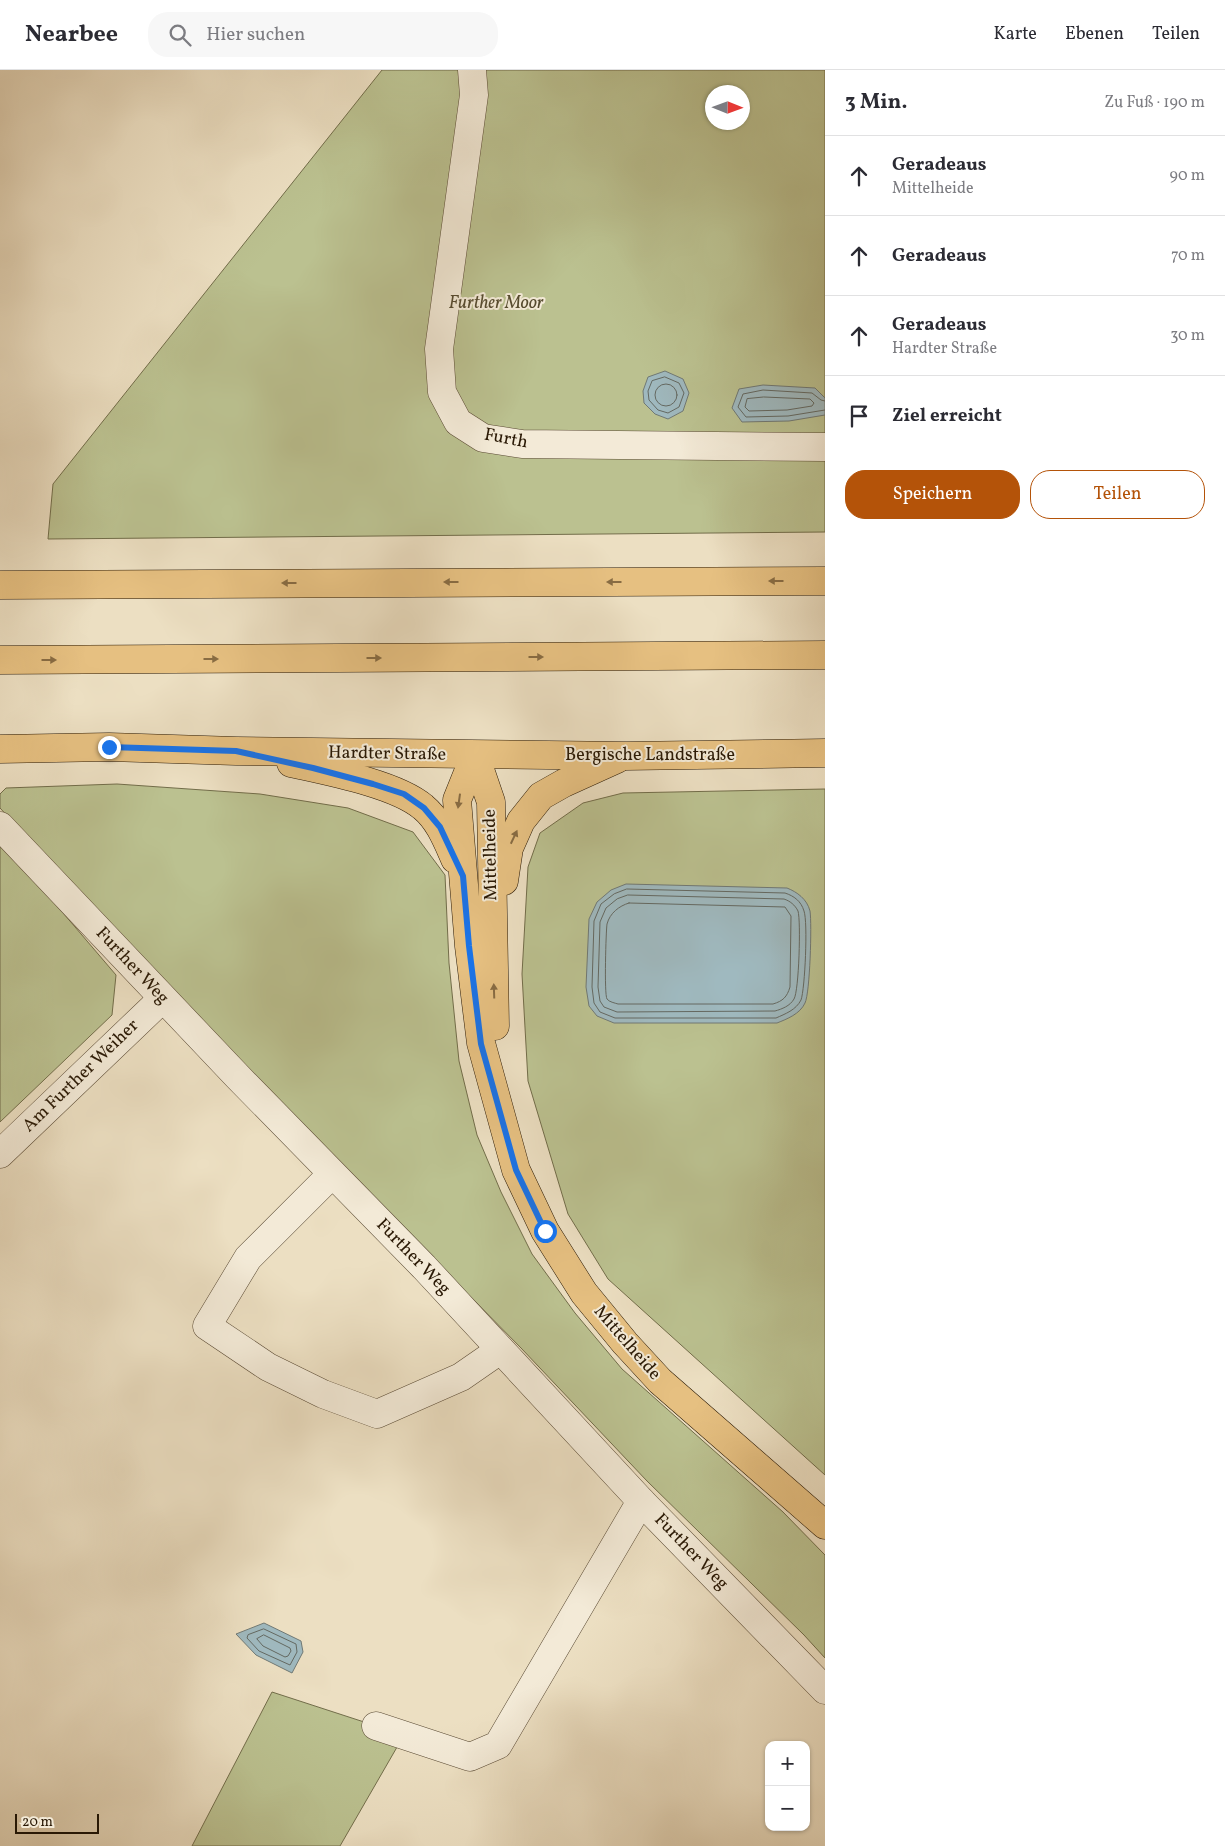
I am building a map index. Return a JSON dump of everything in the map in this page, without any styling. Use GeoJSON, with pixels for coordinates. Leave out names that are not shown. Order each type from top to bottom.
{"type":"FeatureCollection","features":[{"type":"Feature","properties":{"kind":"main road"},"geometry":{"type":"LineString","coordinates":[[0,584],[825,581]]}},
{"type":"Feature","properties":{"kind":"main road"},"geometry":{"type":"LineString","coordinates":[[0,660],[825,655]]}},
{"type":"Feature","properties":{"kind":"main road","name":"Hardter Straße"},"geometry":{"type":"LineString","coordinates":[[0,749],[109,747],[475,755]]}},
{"type":"Feature","properties":{"kind":"main road"},"geometry":{"type":"LineString","coordinates":[[236,751],[313,768],[404,794],[424,808],[440,827],[463,876]]}},
{"type":"Feature","properties":{"kind":"main road","name":"Bergische Landstraße"},"geometry":{"type":"LineString","coordinates":[[475,755],[626,756],[825,752]]}},
{"type":"Feature","properties":{"kind":"main road","name":"Mittelheide"},"geometry":{"type":"LineString","coordinates":[[475,755],[457,800],[469,946],[481,1044],[516,1170],[545,1231],[584,1293],[625,1343],[660,1381],[825,1525]]}},
{"type":"Feature","properties":{"kind":"main road","name":"Mittelheide"},"geometry":{"type":"LineString","coordinates":[[475,755],[491,802],[492,953],[498,1110]]}},
{"type":"Feature","properties":{"kind":"main road"},"geometry":{"type":"LineString","coordinates":[[492,953],[509,848],[521,821],[541,796],[564,783],[626,756]]}},
{"type":"Feature","properties":{"kind":"street","name":"Furth"},"geometry":{"type":"LineString","coordinates":[[472,70],[474,95],[439,349],[442,392],[458,422],[483,438],[522,444],[825,447]]}},
{"type":"Feature","properties":{"kind":"street","name":"Further Weg"},"geometry":{"type":"LineString","coordinates":[[0,826],[162,999],[424,1267],[641,1501],[825,1690]]}},
{"type":"Feature","properties":{"kind":"street","name":"Am Further Weiher"},"geometry":{"type":"LineString","coordinates":[[0,1154],[162,999]]}},
{"type":"Feature","properties":{"kind":"street"},"geometry":{"type":"LineString","coordinates":[[332,1174],[248,1258],[207,1326],[268,1367],[323,1394],[378,1414],[461,1377],[500,1350]]}},
{"type":"Feature","properties":{"kind":"street"},"geometry":{"type":"LineString","coordinates":[[376,1726],[470,1757],[498,1745],[641,1501]]}},
{"type":"Feature","properties":{"kind":"green space","name":"Further Moor"},"geometry":{"type":"Polygon","coordinates":[[[382,70],[825,70],[825,532],[48,539],[53,484],[382,70]]]}},
{"type":"Feature","properties":{"kind":"green space"},"geometry":{"type":"Polygon","coordinates":[[[117,784],[260,794],[348,808],[413,832],[445,875],[449,963],[459,1061],[477,1135],[501,1192],[532,1254],[575,1313],[622,1369],[783,1512],[825,1555],[825,1658],[804,1635],[647,1481],[521,1348],[170,991],[0,808],[0,794],[6,788],[117,784]]]}},
{"type":"Feature","properties":{"kind":"green space"},"geometry":{"type":"Polygon","coordinates":[[[825,789],[825,1475],[608,1279],[568,1214],[528,1081],[522,974],[528,867],[540,833],[583,803],[623,793],[825,789]]]}},
{"type":"Feature","properties":{"kind":"green space"},"geometry":{"type":"Polygon","coordinates":[[[0,839],[116,975],[112,1015],[0,1122],[0,839]]]}},
{"type":"Feature","properties":{"kind":"green space"},"geometry":{"type":"Polygon","coordinates":[[[272,1692],[404,1735],[340,1846],[192,1846],[272,1692]]]}},
{"type":"Feature","properties":{"kind":"water"},"geometry":{"type":"Polygon","coordinates":[[[665,371],[683,379],[689,393],[683,411],[668,419],[655,414],[644,403],[643,391],[648,377],[665,371]]]}},
{"type":"Feature","properties":{"kind":"water"},"geometry":{"type":"Polygon","coordinates":[[[763,385],[815,388],[825,398],[825,415],[789,421],[742,422],[732,408],[739,389],[763,385]]]}},
{"type":"Feature","properties":{"kind":"water"},"geometry":{"type":"Polygon","coordinates":[[[626,884],[787,888],[798,894],[809,907],[811,918],[808,986],[807,997],[803,1007],[793,1016],[777,1023],[614,1023],[597,1016],[589,1006],[586,987],[589,919],[597,902],[611,890],[626,884]]]}},
{"type":"Feature","properties":{"kind":"water"},"geometry":{"type":"Polygon","coordinates":[[[264,1623],[301,1641],[303,1652],[292,1673],[256,1655],[236,1634],[264,1623]]]}},
{"type":"Feature","properties":{"kind":"route"},"geometry":{"type":"LineString","coordinates":[[109,747],[236,751],[313,768],[373,784],[404,794],[424,808],[440,827],[463,876],[481,1044],[516,1170],[545,1231]]}}]}
